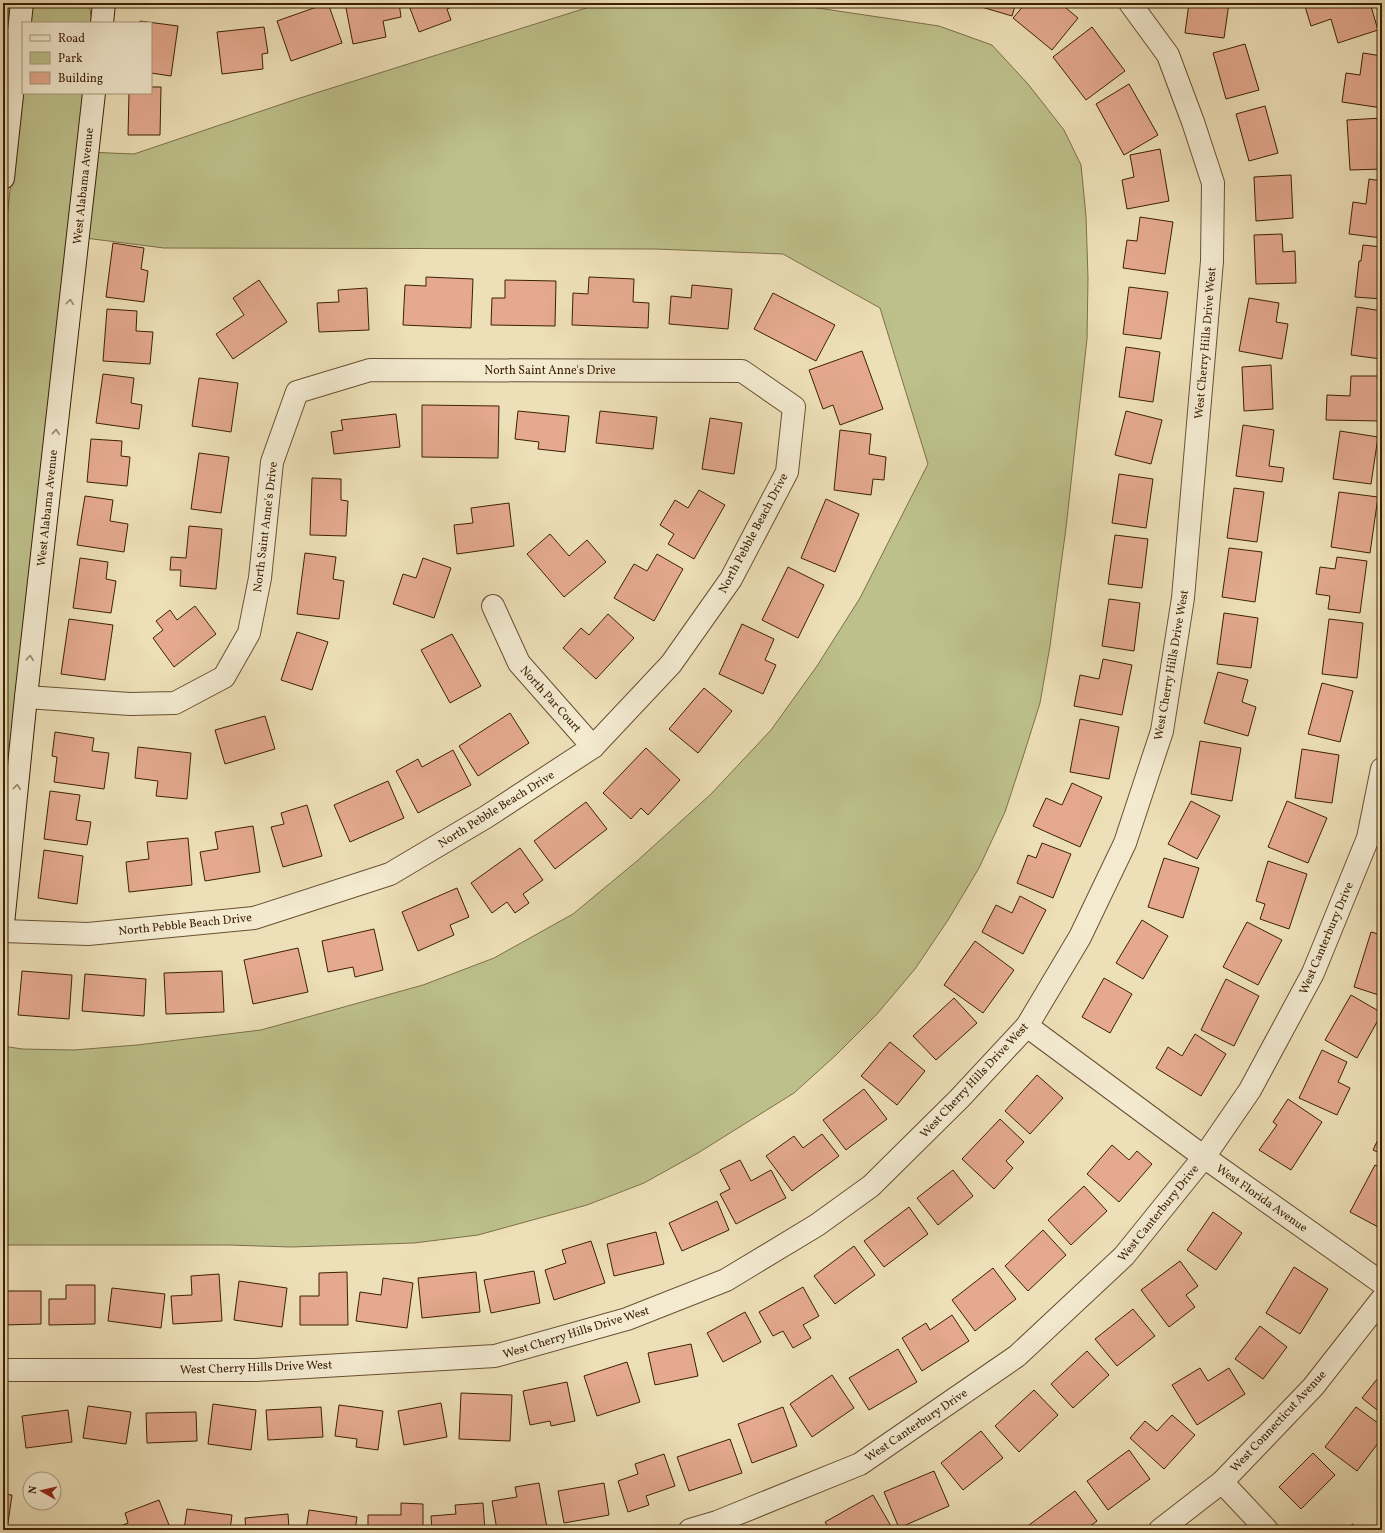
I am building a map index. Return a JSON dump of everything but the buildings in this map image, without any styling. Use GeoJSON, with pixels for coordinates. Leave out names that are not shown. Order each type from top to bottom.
{"type":"FeatureCollection","features":[{"type":"Feature","properties":{"kind":"street"},"geometry":{"type":"LineString","coordinates":[[3,178],[22,3]]}},
{"type":"Feature","properties":{"kind":"street"},"geometry":{"type":"LineString","coordinates":[[102,22],[104,3]]}},
{"type":"Feature","properties":{"kind":"street","name":"West Cherry Hills Drive West"},"geometry":{"type":"LineString","coordinates":[[3,1370],[256,1370],[495,1356],[627,1319],[726,1280],[817,1225],[871,1186],[959,1099],[1027,1026],[1080,937],[1125,843],[1162,731],[1183,598],[1212,261],[1213,183],[1193,122],[1168,55],[1130,3]]}},
{"type":"Feature","properties":{"kind":"street","name":"West Alabama Avenue"},"geometry":{"type":"LineString","coordinates":[[3,924],[26,696],[94,94]]}},
{"type":"Feature","properties":{"kind":"street","name":"North Saint Anne's Drive"},"geometry":{"type":"LineString","coordinates":[[26,696],[130,704],[175,703],[224,676],[250,633],[260,578],[272,462],[297,392],[370,370],[742,371],[794,407]]}},
{"type":"Feature","properties":{"kind":"street","name":"North Pebble Beach Drive"},"geometry":{"type":"LineString","coordinates":[[3,931],[88,934],[254,918],[390,874],[486,817],[593,747],[671,664],[731,579],[787,472],[794,407]]}},
{"type":"Feature","properties":{"kind":"street","name":"North Par Court"},"geometry":{"type":"LineString","coordinates":[[494,606],[519,663],[593,747]]}},
{"type":"Feature","properties":{"kind":"street","name":"West Canterbury Drive"},"geometry":{"type":"LineString","coordinates":[[690,1530],[717,1522],[860,1464],[1017,1356],[1124,1256],[1204,1157],[1250,1090],[1313,973],[1368,838],[1382,769]]}},
{"type":"Feature","properties":{"kind":"street","name":"West Florida Avenue"},"geometry":{"type":"LineString","coordinates":[[1027,1026],[1204,1157],[1382,1283]]}},
{"type":"Feature","properties":{"kind":"street","name":"West Connecticut Avenue"},"geometry":{"type":"LineString","coordinates":[[1160,1530],[1222,1482],[1313,1388],[1382,1299]]}},
{"type":"Feature","properties":{"kind":"street"},"geometry":{"type":"LineString","coordinates":[[1222,1482],[1267,1530]]}},
{"type":"Feature","properties":{"kind":"green space"},"geometry":{"type":"Polygon","coordinates":[[[3,3],[10,3],[3,60],[3,3]]]}},
{"type":"Feature","properties":{"kind":"green space"},"geometry":{"type":"Polygon","coordinates":[[[33,3],[86,3],[90,9],[92,22],[29,22],[30,10],[33,3]]]}},
{"type":"Feature","properties":{"kind":"green space"},"geometry":{"type":"Polygon","coordinates":[[[602,3],[784,3],[939,26],[992,45],[1028,84],[1064,130],[1081,165],[1086,216],[1088,278],[1087,339],[1066,528],[1050,646],[1040,703],[1023,757],[1005,812],[979,868],[948,920],[915,969],[877,1014],[836,1055],[794,1093],[698,1153],[644,1183],[587,1205],[478,1235],[414,1243],[291,1247],[228,1245],[3,1245],[3,1046],[22,1049],[74,1050],[137,1045],[261,1030],[423,985],[494,958],[573,914],[637,861],[711,794],[771,730],[817,666],[860,598],[928,464],[880,308],[783,254],[656,249],[164,248],[77,237],[87,152],[134,154],[300,98],[602,3]]]}},
{"type":"Feature","properties":{"kind":"green space"},"geometry":{"type":"Polygon","coordinates":[[[22,84],[22,94],[83,94],[3,808],[3,254],[22,84]]]}}]}
